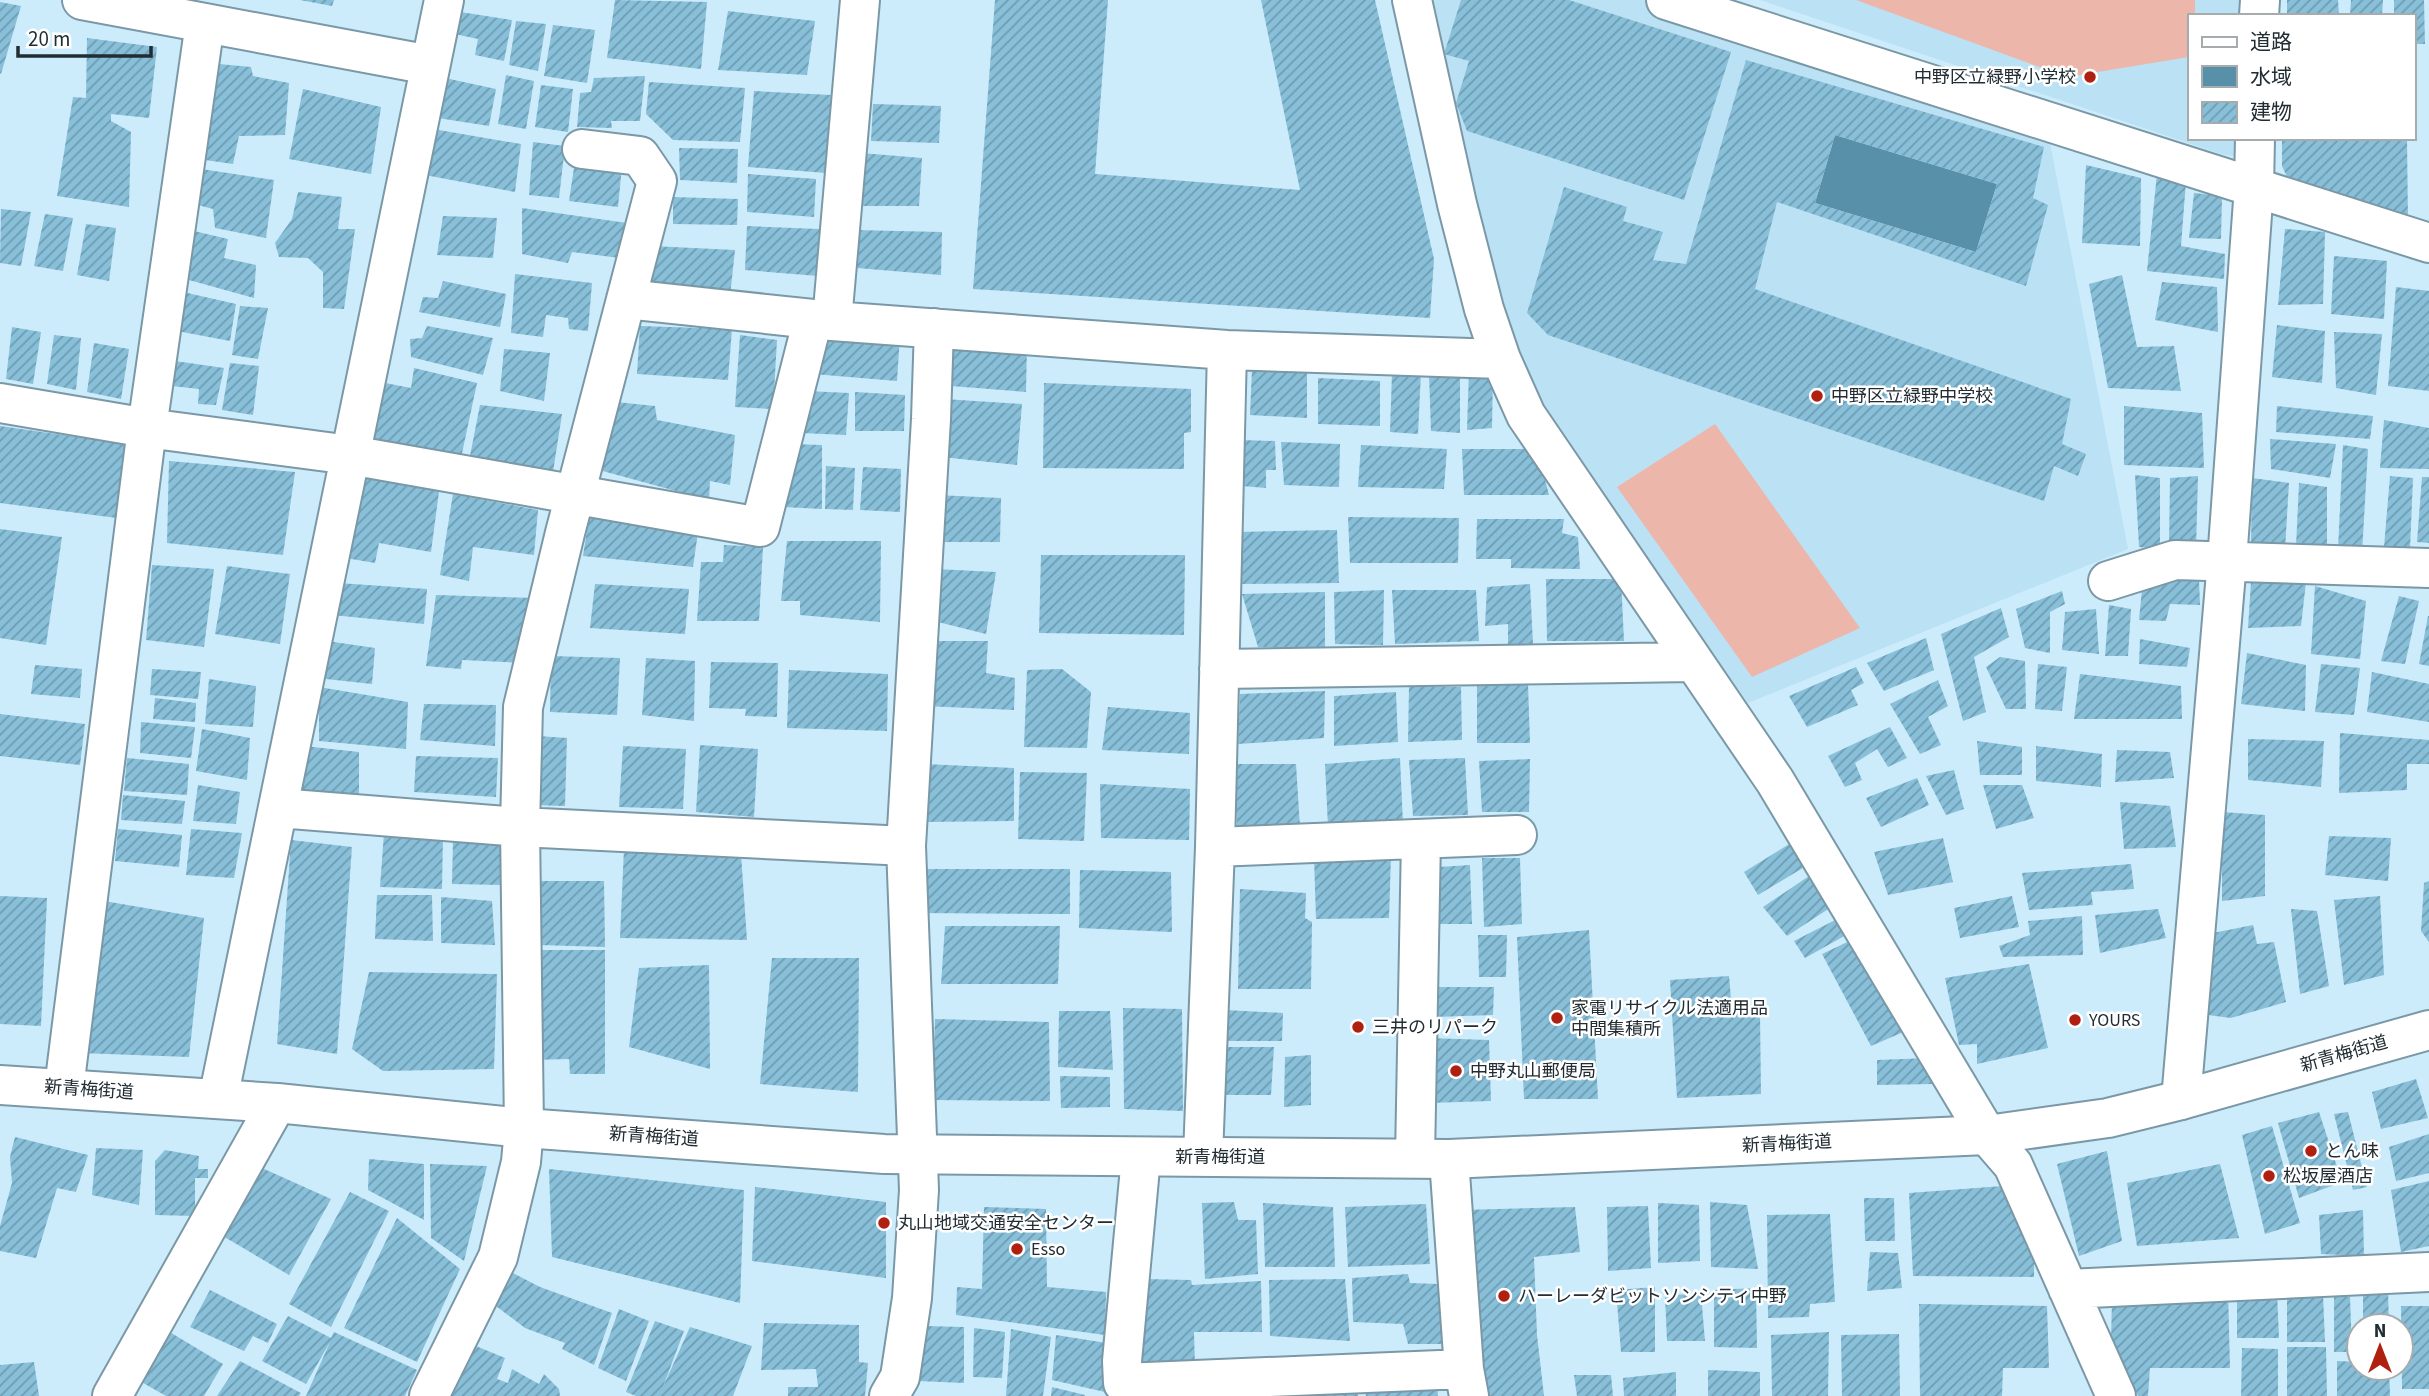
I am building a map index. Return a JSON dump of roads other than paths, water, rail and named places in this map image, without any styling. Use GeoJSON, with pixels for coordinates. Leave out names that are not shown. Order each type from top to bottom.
{"type":"FeatureCollection","features":[{"type":"Feature","properties":{"kind":"street"},"geometry":{"type":"LineString","coordinates":[[82,0],[430,65]]}},
{"type":"Feature","properties":{"kind":"street"},"geometry":{"type":"LineString","coordinates":[[218,1099],[443,0]]}},
{"type":"Feature","properties":{"kind":"street"},"geometry":{"type":"LineString","coordinates":[[0,403],[148,428],[350,455],[760,527],[822,320],[860,0]]}},
{"type":"Feature","properties":{"kind":"street"},"geometry":{"type":"LineString","coordinates":[[1412,0],[1457,204],[1484,309],[1501,359],[1526,415],[1775,781],[1987,1135],[2013,1165],[2116,1396]]}},
{"type":"Feature","properties":{"kind":"street"},"geometry":{"type":"LineString","coordinates":[[1666,0],[2429,243]]}},
{"type":"Feature","properties":{"kind":"street"},"geometry":{"type":"LineString","coordinates":[[64,1088],[148,428],[205,23]]}},
{"type":"Feature","properties":{"kind":"street"},"geometry":{"type":"LineString","coordinates":[[2181,1100],[2227,561],[2254,187],[2255,140]]}},
{"type":"Feature","properties":{"kind":"street"},"geometry":{"type":"LineString","coordinates":[[429,1396],[498,1257],[521,1162],[524,1128],[520,827],[523,707],[657,181],[640,156],[582,149]]}},
{"type":"Feature","properties":{"kind":"street"},"geometry":{"type":"LineString","coordinates":[[626,299],[822,320],[1227,350],[1501,359]]}},
{"type":"Feature","properties":{"kind":"street"},"geometry":{"type":"LineString","coordinates":[[898,1393],[912,1298],[919,1190],[906,846],[934,328]]}},
{"type":"Feature","properties":{"kind":"street"},"geometry":{"type":"LineString","coordinates":[[1203,1156],[1215,846],[1227,350]]}},
{"type":"Feature","properties":{"kind":"street"},"geometry":{"type":"LineString","coordinates":[[2108,581],[2175,560],[2429,568]]}},
{"type":"Feature","properties":{"kind":"street"},"geometry":{"type":"LineString","coordinates":[[1219,669],[1695,662]]}},
{"type":"Feature","properties":{"kind":"street"},"geometry":{"type":"LineString","coordinates":[[278,808],[520,827],[906,846]]}},
{"type":"Feature","properties":{"kind":"street"},"geometry":{"type":"LineString","coordinates":[[1215,846],[1517,835]]}},
{"type":"Feature","properties":{"kind":"street"},"geometry":{"type":"LineString","coordinates":[[1140,1157],[1122,1361],[1123,1383],[1466,1383],[1432,1159],[1421,839]]}},
{"type":"Feature","properties":{"kind":"street","name":"新青梅街道"},"geometry":{"type":"LineString","coordinates":[[0,1085],[277,1103],[524,1128],[884,1154],[1432,1159],[1987,1135],[2108,1118],[2429,1030]]}},
{"type":"Feature","properties":{"kind":"street"},"geometry":{"type":"LineString","coordinates":[[112,1396],[277,1103]]}},
{"type":"Feature","properties":{"kind":"street"},"geometry":{"type":"LineString","coordinates":[[2068,1289],[2429,1272]]}},
{"type":"Feature","properties":{"kind":"water"},"geometry":{"type":"Polygon","coordinates":[[[1835,135],[1997,184],[1976,252],[1815,203],[1835,135]]]}},
{"type":"Feature","properties":{"kind":"place","name":"中野区立緑野小学校"},"geometry":{"type":"Point","coordinates":[2090,77]}},
{"type":"Feature","properties":{"kind":"place","name":"中野区立緑野中学校"},"geometry":{"type":"Point","coordinates":[1817,396]}},
{"type":"Feature","properties":{"kind":"place","name":"家電リサイクル法適用品 中間集積所"},"geometry":{"type":"Point","coordinates":[1557,1018]}},
{"type":"Feature","properties":{"kind":"place","name":"YOURS"},"geometry":{"type":"Point","coordinates":[2075,1020]}},
{"type":"Feature","properties":{"kind":"place","name":"三井のリパーク"},"geometry":{"type":"Point","coordinates":[1358,1027]}},
{"type":"Feature","properties":{"kind":"place","name":"中野丸山郵便局"},"geometry":{"type":"Point","coordinates":[1456,1071]}},
{"type":"Feature","properties":{"kind":"place","name":"とん味"},"geometry":{"type":"Point","coordinates":[2311,1151]}},
{"type":"Feature","properties":{"kind":"place","name":"松坂屋酒店"},"geometry":{"type":"Point","coordinates":[2269,1176]}},
{"type":"Feature","properties":{"kind":"place","name":"丸山地域交通安全センター"},"geometry":{"type":"Point","coordinates":[884,1223]}},
{"type":"Feature","properties":{"kind":"place","name":"Esso"},"geometry":{"type":"Point","coordinates":[1017,1249]}},
{"type":"Feature","properties":{"kind":"place","name":"ハーレーダビットソンシティ中野"},"geometry":{"type":"Point","coordinates":[1504,1296]}}]}
